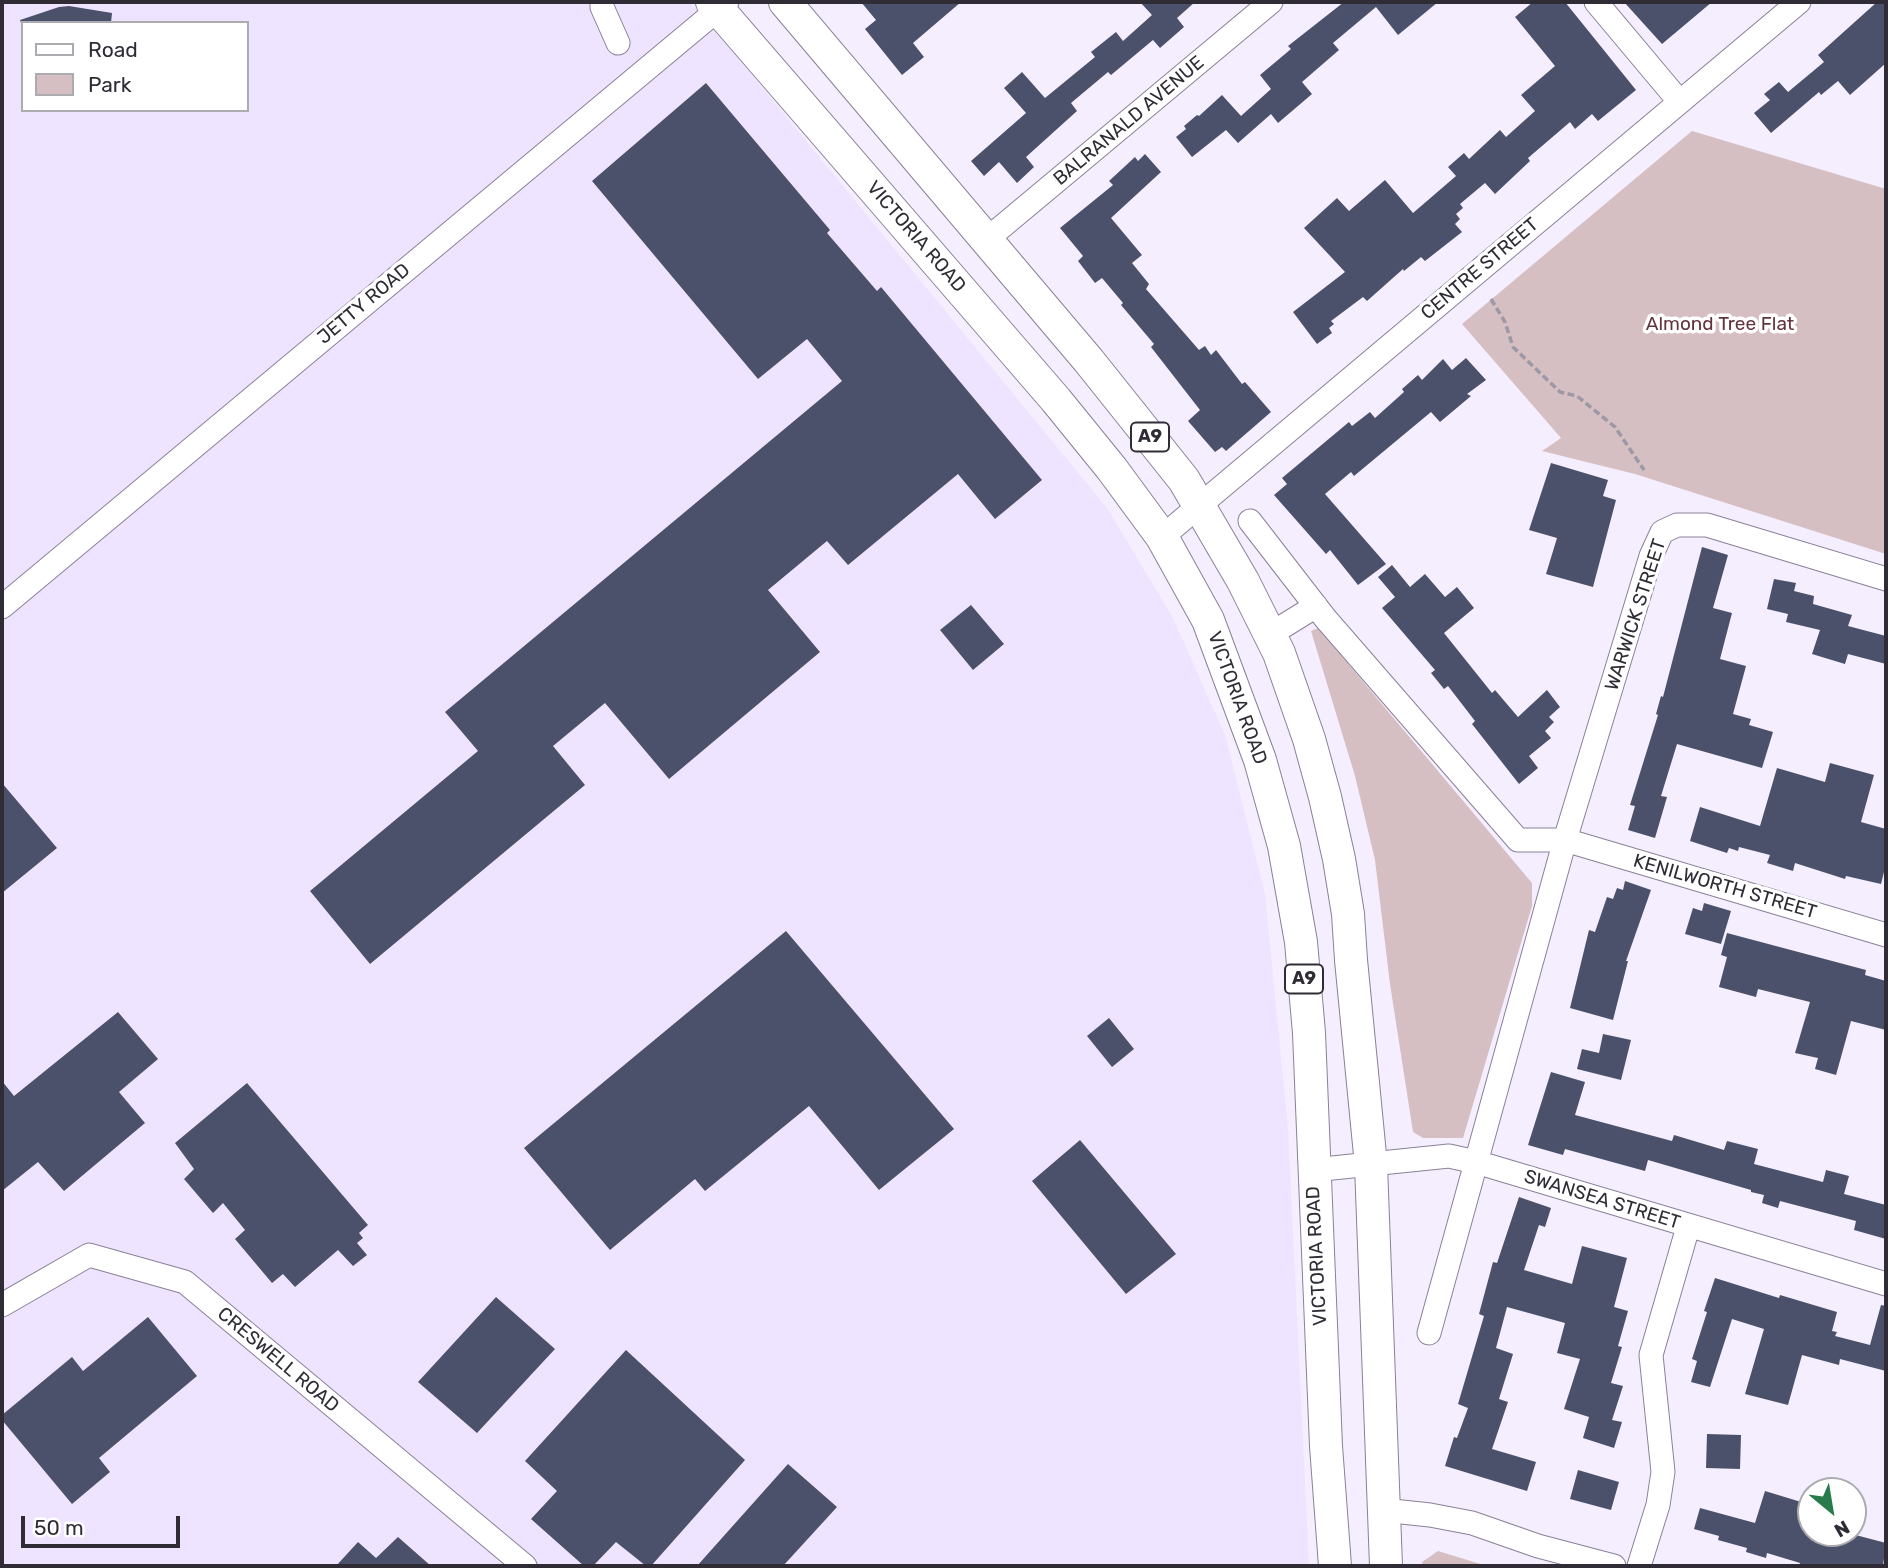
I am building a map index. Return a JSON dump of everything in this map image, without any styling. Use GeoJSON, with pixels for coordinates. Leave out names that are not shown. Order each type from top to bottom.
{"type":"FeatureCollection","features":[{"type":"Feature","properties":{"kind":"highway","name":"A9"},"geometry":{"type":"LineString","coordinates":[[785,2],[1184,480],[1243,580],[1279,653],[1309,739],[1339,859],[1348,914],[1371,1165],[1386,1566]]}},
{"type":"Feature","properties":{"kind":"highway","name":"VICTORIA ROAD"},"geometry":{"type":"LineString","coordinates":[[719,4],[1056,400],[1162,537],[1209,620],[1261,760],[1284,846],[1302,955],[1309,1034],[1326,1446],[1335,1566]]}},
{"type":"Feature","properties":{"kind":"street"},"geometry":{"type":"LineString","coordinates":[[602,2],[618,43]]}},
{"type":"Feature","properties":{"kind":"street","name":"BALRANALD AVENUE"},"geometry":{"type":"LineString","coordinates":[[986,240],[1271,2]]}},
{"type":"Feature","properties":{"kind":"street"},"geometry":{"type":"LineString","coordinates":[[1595,2],[1679,101]]}},
{"type":"Feature","properties":{"kind":"street","name":"CENTRE STREET"},"geometry":{"type":"LineString","coordinates":[[1162,537],[1800,2]]}},
{"type":"Feature","properties":{"kind":"street","name":"JETTY ROAD"},"geometry":{"type":"LineString","coordinates":[[2,607],[719,4]]}},
{"type":"Feature","properties":{"kind":"street"},"geometry":{"type":"LineString","coordinates":[[1250,521],[1316,606],[1518,840],[1565,840],[1429,1333]]}},
{"type":"Feature","properties":{"kind":"street","name":"WARWICK STREET"},"geometry":{"type":"LineString","coordinates":[[1565,840],[1651,556],[1662,532],[1677,525],[1707,526],[1886,579]]}},
{"type":"Feature","properties":{"kind":"street"},"geometry":{"type":"LineString","coordinates":[[1269,635],[1316,606]]}},
{"type":"Feature","properties":{"kind":"street","name":"KENILWORTH STREET"},"geometry":{"type":"LineString","coordinates":[[1565,840],[1886,935]]}},
{"type":"Feature","properties":{"kind":"street","name":"SWANSEA STREET"},"geometry":{"type":"LineString","coordinates":[[1313,1170],[1449,1156],[1476,1161],[1688,1227],[1886,1284]]}},
{"type":"Feature","properties":{"kind":"street"},"geometry":{"type":"LineString","coordinates":[[1639,1566],[1658,1505],[1663,1472],[1651,1355],[1688,1227]]}},
{"type":"Feature","properties":{"kind":"street","name":"CRESWELL ROAD"},"geometry":{"type":"LineString","coordinates":[[2,1306],[89,1255],[185,1282],[525,1566]]}},
{"type":"Feature","properties":{"kind":"street"},"geometry":{"type":"LineString","coordinates":[[1384,1510],[1430,1514],[1472,1523],[1538,1546],[1614,1566]]}},
{"type":"Feature","properties":{"kind":"path"},"geometry":{"type":"LineString","coordinates":[[1491,299],[1505,322],[1513,347],[1560,392],[1577,396],[1615,427],[1644,471]]}},
{"type":"Feature","properties":{"kind":"shaded area"},"geometry":{"type":"Polygon","coordinates":[[[2,2],[690,2],[738,58],[1107,508],[1173,618],[1225,735],[1265,894],[1288,1129],[1309,1566],[2,1566],[2,2]]]}},
{"type":"Feature","properties":{"kind":"green space","name":"Almond Tree Flat"},"geometry":{"type":"Polygon","coordinates":[[[1692,131],[1886,189],[1886,554],[1635,474],[1542,451],[1561,438],[1462,324],[1692,131]]]}},
{"type":"Feature","properties":{"kind":"green space"},"geometry":{"type":"Polygon","coordinates":[[[1318,628],[1532,883],[1532,906],[1463,1138],[1423,1138],[1413,1132],[1390,984],[1375,860],[1355,776],[1311,631],[1318,628]]]}},
{"type":"Feature","properties":{"kind":"green space"},"geometry":{"type":"Polygon","coordinates":[[[1438,1551],[1487,1566],[1423,1566],[1422,1562],[1438,1551]]]}},
{"type":"Feature","properties":{"kind":"building"},"geometry":{"type":"Polygon","coordinates":[[[861,2],[961,2],[913,43],[924,57],[902,75],[865,29],[876,20],[861,2]]]}},
{"type":"Feature","properties":{"kind":"building"},"geometry":{"type":"Polygon","coordinates":[[[1140,2],[1195,2],[1177,18],[1184,27],[1160,48],[1153,40],[1111,75],[1108,72],[1071,103],[1077,111],[1026,157],[1034,167],[1017,183],[999,162],[984,176],[971,161],[1026,113],[1004,88],[1022,72],[1045,98],[1095,57],[1091,52],[1116,32],[1123,41],[1152,15],[1140,2]]]}},
{"type":"Feature","properties":{"kind":"building"},"geometry":{"type":"Polygon","coordinates":[[[1344,2],[1438,2],[1398,35],[1376,7],[1333,43],[1339,50],[1302,82],[1312,94],[1278,123],[1271,114],[1238,143],[1226,130],[1192,157],[1176,137],[1186,129],[1184,126],[1222,95],[1241,116],[1271,89],[1260,75],[1291,49],[1288,46],[1344,2]]]}},
{"type":"Feature","properties":{"kind":"building"},"geometry":{"type":"Polygon","coordinates":[[[1533,2],[1565,2],[1636,90],[1598,121],[1592,114],[1575,129],[1570,122],[1528,158],[1530,161],[1495,194],[1485,183],[1460,204],[1463,208],[1456,214],[1460,219],[1455,224],[1462,232],[1425,261],[1421,257],[1404,271],[1403,269],[1367,301],[1363,297],[1331,321],[1334,324],[1329,328],[1332,333],[1317,344],[1293,312],[1345,272],[1304,228],[1337,198],[1349,211],[1385,180],[1413,213],[1456,176],[1448,167],[1464,153],[1469,159],[1500,130],[1506,137],[1535,111],[1521,95],[1555,66],[1515,17],[1533,2]]]}},
{"type":"Feature","properties":{"kind":"building"},"geometry":{"type":"Polygon","coordinates":[[[1624,2],[1712,2],[1662,44],[1624,2]]]}},
{"type":"Feature","properties":{"kind":"building"},"geometry":{"type":"Polygon","coordinates":[[[1877,2],[1886,2],[1886,63],[1850,95],[1838,81],[1821,95],[1819,92],[1771,133],[1754,113],[1770,100],[1764,94],[1779,82],[1788,92],[1824,62],[1818,55],[1877,2]]]}},
{"type":"Feature","properties":{"kind":"building"},"geometry":{"type":"Polygon","coordinates":[[[69,6],[112,13],[111,21],[21,23],[20,20],[69,6]]]}},
{"type":"Feature","properties":{"kind":"building"},"geometry":{"type":"Polygon","coordinates":[[[706,83],[830,230],[827,233],[877,291],[881,287],[1042,480],[995,519],[958,474],[848,565],[827,541],[768,590],[820,652],[669,779],[605,703],[553,746],[585,785],[370,964],[310,891],[478,751],[445,712],[842,381],[807,339],[758,379],[592,181],[706,83]]]}},
{"type":"Feature","properties":{"kind":"building"},"geometry":{"type":"Polygon","coordinates":[[[1145,154],[1161,172],[1111,218],[1142,255],[1132,263],[1149,284],[1146,289],[1199,350],[1205,346],[1211,355],[1216,350],[1242,384],[1245,382],[1271,412],[1226,451],[1222,447],[1215,452],[1188,421],[1200,410],[1151,347],[1154,344],[1121,305],[1123,303],[1102,278],[1095,283],[1078,261],[1083,256],[1060,228],[1113,185],[1109,181],[1135,157],[1138,161],[1145,154]]]}},
{"type":"Feature","properties":{"kind":"building"},"geometry":{"type":"Polygon","coordinates":[[[1466,358],[1486,380],[1467,394],[1471,396],[1440,422],[1431,412],[1354,476],[1351,472],[1325,494],[1386,564],[1358,585],[1330,550],[1326,554],[1274,495],[1287,484],[1282,478],[1349,422],[1352,426],[1370,412],[1375,418],[1404,392],[1402,389],[1418,375],[1422,380],[1443,359],[1452,370],[1466,358]]]}},
{"type":"Feature","properties":{"kind":"building"},"geometry":{"type":"Polygon","coordinates":[[[1551,463],[1608,480],[1603,496],[1616,500],[1593,587],[1546,574],[1557,538],[1529,530],[1551,463]]]}},
{"type":"Feature","properties":{"kind":"building"},"geometry":{"type":"Polygon","coordinates":[[[1702,547],[1728,555],[1713,608],[1732,613],[1720,659],[1746,666],[1733,714],[1751,719],[1749,725],[1773,732],[1762,768],[1677,744],[1661,796],[1667,797],[1655,838],[1628,830],[1635,806],[1630,805],[1658,715],[1656,714],[1661,696],[1663,697],[1702,547]]]}},
{"type":"Feature","properties":{"kind":"building"},"geometry":{"type":"Polygon","coordinates":[[[1392,565],[1410,587],[1425,574],[1445,597],[1457,587],[1474,608],[1444,633],[1492,693],[1495,690],[1518,717],[1547,690],[1560,707],[1549,717],[1554,722],[1545,731],[1551,738],[1529,756],[1538,768],[1519,784],[1472,724],[1475,721],[1448,686],[1444,689],[1431,673],[1435,670],[1382,608],[1395,597],[1378,577],[1392,565]]]}},
{"type":"Feature","properties":{"kind":"building"},"geometry":{"type":"Polygon","coordinates":[[[1774,579],[1796,583],[1794,591],[1814,596],[1813,604],[1852,615],[1848,626],[1886,636],[1886,664],[1848,654],[1845,664],[1812,654],[1820,630],[1786,622],[1788,614],[1767,609],[1774,579]]]}},
{"type":"Feature","properties":{"kind":"building"},"geometry":{"type":"Polygon","coordinates":[[[971,605],[1004,644],[973,670],[940,630],[971,605]]]}},
{"type":"Feature","properties":{"kind":"building"},"geometry":{"type":"Polygon","coordinates":[[[1830,763],[1874,775],[1861,822],[1886,829],[1886,864],[1881,884],[1846,876],[1845,879],[1795,863],[1793,871],[1767,863],[1770,855],[1739,847],[1738,851],[1729,848],[1727,853],[1690,841],[1700,807],[1760,826],[1777,768],[1825,782],[1830,763]]]}},
{"type":"Feature","properties":{"kind":"building"},"geometry":{"type":"Polygon","coordinates":[[[2,783],[57,848],[2,893],[2,783]]]}},
{"type":"Feature","properties":{"kind":"building"},"geometry":{"type":"Polygon","coordinates":[[[1625,881],[1651,890],[1626,961],[1613,1020],[1570,1008],[1589,930],[1595,932],[1607,897],[1613,899],[1617,888],[1623,890],[1625,881]]]}},
{"type":"Feature","properties":{"kind":"building"},"geometry":{"type":"Polygon","coordinates":[[[1704,903],[1731,911],[1721,944],[1685,934],[1693,908],[1702,911],[1704,903]]]}},
{"type":"Feature","properties":{"kind":"building"},"geometry":{"type":"Polygon","coordinates":[[[786,931],[954,1129],[879,1190],[809,1106],[705,1191],[695,1179],[610,1250],[524,1148],[786,931]]]}},
{"type":"Feature","properties":{"kind":"building"},"geometry":{"type":"Polygon","coordinates":[[[1727,933],[1866,970],[1865,975],[1886,981],[1886,1030],[1851,1021],[1836,1075],[1815,1069],[1818,1058],[1795,1053],[1810,1002],[1758,989],[1756,997],[1719,987],[1727,957],[1721,955],[1727,933]]]}},
{"type":"Feature","properties":{"kind":"building"},"geometry":{"type":"Polygon","coordinates":[[[118,1012],[158,1059],[119,1092],[145,1123],[64,1191],[38,1162],[2,1191],[2,1081],[14,1096],[118,1012]]]}},
{"type":"Feature","properties":{"kind":"building"},"geometry":{"type":"Polygon","coordinates":[[[1109,1018],[1134,1049],[1112,1067],[1087,1036],[1109,1018]]]}},
{"type":"Feature","properties":{"kind":"building"},"geometry":{"type":"Polygon","coordinates":[[[1603,1034],[1631,1040],[1621,1080],[1577,1069],[1582,1049],[1599,1053],[1603,1034]]]}},
{"type":"Feature","properties":{"kind":"building"},"geometry":{"type":"Polygon","coordinates":[[[1551,1072],[1585,1082],[1575,1115],[1672,1141],[1674,1135],[1724,1150],[1727,1141],[1758,1149],[1754,1164],[1823,1182],[1826,1170],[1849,1176],[1844,1194],[1886,1205],[1886,1239],[1854,1230],[1856,1221],[1780,1201],[1778,1208],[1762,1203],[1764,1195],[1751,1190],[1648,1160],[1645,1171],[1565,1149],[1563,1155],[1528,1145],[1551,1072]]]}},
{"type":"Feature","properties":{"kind":"building"},"geometry":{"type":"Polygon","coordinates":[[[247,1083],[368,1225],[359,1233],[363,1238],[357,1243],[367,1255],[353,1266],[338,1250],[295,1287],[283,1274],[272,1283],[235,1239],[245,1230],[223,1203],[213,1213],[184,1179],[194,1169],[175,1143],[247,1083]]]}},
{"type":"Feature","properties":{"kind":"building"},"geometry":{"type":"Polygon","coordinates":[[[1080,1140],[1176,1254],[1126,1294],[1032,1181],[1080,1140]]]}},
{"type":"Feature","properties":{"kind":"building"},"geometry":{"type":"Polygon","coordinates":[[[1519,1197],[1551,1208],[1545,1227],[1539,1225],[1524,1270],[1572,1284],[1582,1246],[1627,1258],[1614,1307],[1628,1311],[1618,1346],[1622,1347],[1611,1383],[1623,1386],[1612,1420],[1622,1422],[1614,1448],[1583,1438],[1589,1417],[1564,1409],[1580,1359],[1557,1353],[1565,1323],[1507,1307],[1496,1348],[1513,1354],[1499,1399],[1508,1402],[1492,1449],[1536,1462],[1527,1491],[1445,1466],[1454,1437],[1457,1438],[1468,1408],[1458,1404],[1484,1316],[1479,1314],[1493,1262],[1497,1263],[1519,1197]]]}},
{"type":"Feature","properties":{"kind":"building"},"geometry":{"type":"Polygon","coordinates":[[[1715,1278],[1837,1312],[1832,1331],[1837,1332],[1835,1336],[1870,1345],[1881,1305],[1886,1306],[1886,1371],[1840,1359],[1839,1365],[1802,1355],[1788,1405],[1745,1394],[1764,1329],[1732,1319],[1710,1387],[1691,1382],[1697,1361],[1692,1359],[1715,1278]]]}},
{"type":"Feature","properties":{"kind":"building"},"geometry":{"type":"Polygon","coordinates":[[[496,1297],[555,1349],[477,1433],[418,1382],[496,1297]]]}},
{"type":"Feature","properties":{"kind":"building"},"geometry":{"type":"Polygon","coordinates":[[[148,1317],[197,1376],[99,1458],[110,1472],[72,1504],[2,1420],[2,1415],[72,1357],[83,1371],[148,1317]]]}},
{"type":"Feature","properties":{"kind":"building"},"geometry":{"type":"Polygon","coordinates":[[[626,1350],[745,1460],[651,1566],[646,1566],[616,1542],[593,1566],[584,1566],[531,1519],[557,1491],[525,1461],[626,1350]]]}},
{"type":"Feature","properties":{"kind":"building"},"geometry":{"type":"Polygon","coordinates":[[[1707,1434],[1741,1435],[1740,1469],[1706,1468],[1707,1434]]]}},
{"type":"Feature","properties":{"kind":"building"},"geometry":{"type":"Polygon","coordinates":[[[788,1464],[837,1507],[783,1566],[697,1566],[788,1464]]]}},
{"type":"Feature","properties":{"kind":"building"},"geometry":{"type":"Polygon","coordinates":[[[1578,1470],[1619,1482],[1611,1510],[1570,1499],[1578,1470]]]}},
{"type":"Feature","properties":{"kind":"building"},"geometry":{"type":"Polygon","coordinates":[[[1765,1491],[1797,1501],[1797,1547],[1867,1547],[1867,1538],[1886,1543],[1883,1566],[1799,1566],[1800,1563],[1767,1553],[1766,1558],[1746,1552],[1747,1548],[1718,1540],[1719,1536],[1694,1529],[1700,1508],[1755,1523],[1765,1491]]]}},
{"type":"Feature","properties":{"kind":"building"},"geometry":{"type":"Polygon","coordinates":[[[398,1537],[431,1566],[336,1566],[358,1542],[376,1558],[398,1537]]]}}]}
